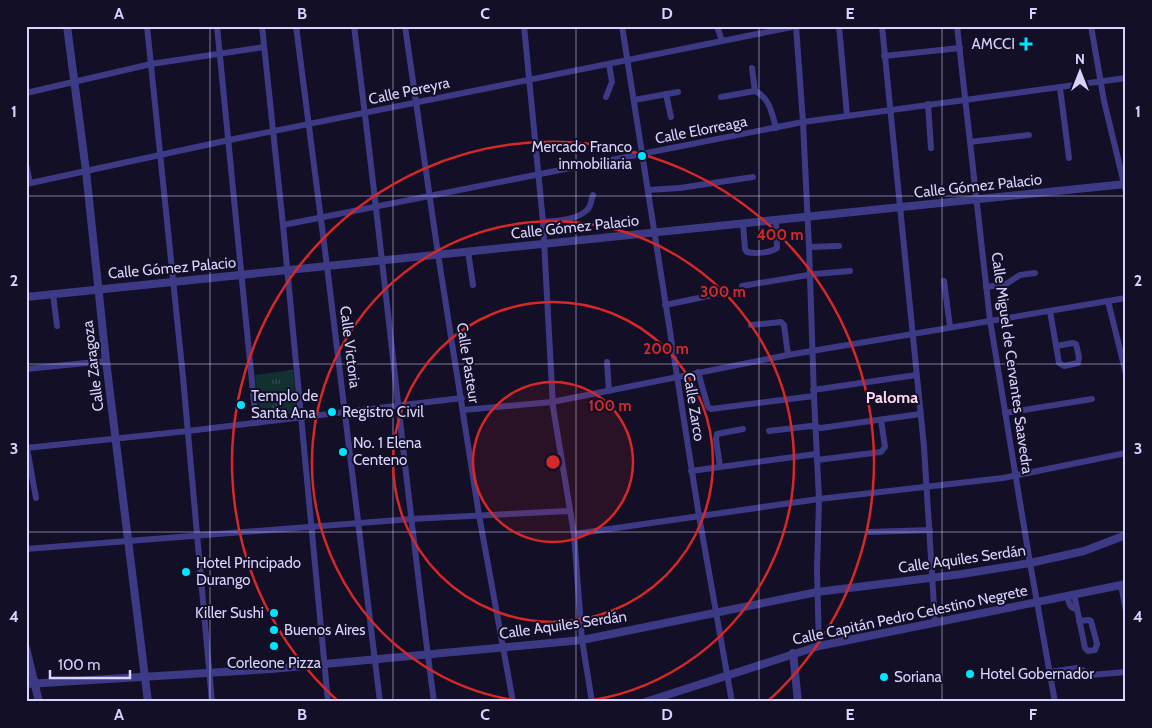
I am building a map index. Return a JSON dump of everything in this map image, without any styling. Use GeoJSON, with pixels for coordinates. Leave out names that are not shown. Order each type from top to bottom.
{"type":"FeatureCollection","features":[{"type":"Feature","properties":{"kind":"street","name":"Calle Zaragoza"},"geometry":{"type":"LineString","coordinates":[[67,26],[86,171],[106,361],[148,702]]}},
{"type":"Feature","properties":{"kind":"street"},"geometry":{"type":"LineString","coordinates":[[147,26],[188,431],[212,702]]}},
{"type":"Feature","properties":{"kind":"street"},"geometry":{"type":"LineString","coordinates":[[217,26],[256,423]]}},
{"type":"Feature","properties":{"kind":"street"},"geometry":{"type":"LineString","coordinates":[[262,26],[313,528],[328,702]]}},
{"type":"Feature","properties":{"kind":"street","name":"Calle Victoria"},"geometry":{"type":"LineString","coordinates":[[296,26],[360,523],[380,702]]}},
{"type":"Feature","properties":{"kind":"street"},"geometry":{"type":"LineString","coordinates":[[354,26],[377,207],[397,405],[434,702]]}},
{"type":"Feature","properties":{"kind":"street","name":"Calle Pasteur"},"geometry":{"type":"LineString","coordinates":[[405,26],[429,196],[479,516],[514,702]]}},
{"type":"Feature","properties":{"kind":"street"},"geometry":{"type":"LineString","coordinates":[[524,26],[543,222],[552,402],[574,534],[582,640],[592,702]]}},
{"type":"Feature","properties":{"kind":"street","name":"Calle Zarco"},"geometry":{"type":"LineString","coordinates":[[622,26],[714,612],[732,702]]}},
{"type":"Feature","properties":{"kind":"street"},"geometry":{"type":"LineString","coordinates":[[717,26],[722,41]]}},
{"type":"Feature","properties":{"kind":"street"},"geometry":{"type":"LineString","coordinates":[[796,26],[810,247],[812,351],[819,499],[819,646]]}},
{"type":"Feature","properties":{"kind":"street","name":"Calle Pereyra"},"geometry":{"type":"LineString","coordinates":[[28,183],[160,154],[796,26]]}},
{"type":"Feature","properties":{"kind":"street"},"geometry":{"type":"LineString","coordinates":[[838,26],[847,115]]}},
{"type":"Feature","properties":{"kind":"street"},"geometry":{"type":"LineString","coordinates":[[882,26],[927,486],[935,622]]}},
{"type":"Feature","properties":{"kind":"street","name":"Calle Miguel de Cervantes Saavedra"},"geometry":{"type":"LineString","coordinates":[[958,26],[990,320],[1030,563],[1056,702]]}},
{"type":"Feature","properties":{"kind":"street"},"geometry":{"type":"LineString","coordinates":[[1091,26],[1104,102],[1125,187]]}},
{"type":"Feature","properties":{"kind":"street"},"geometry":{"type":"LineString","coordinates":[[26,93],[151,64],[264,47]]}},
{"type":"Feature","properties":{"kind":"street"},"geometry":{"type":"LineString","coordinates":[[884,56],[960,48]]}},
{"type":"Feature","properties":{"kind":"street"},"geometry":{"type":"LineString","coordinates":[[606,97],[612,82],[609,64]]}},
{"type":"Feature","properties":{"kind":"street"},"geometry":{"type":"LineString","coordinates":[[752,68],[755,92]]}},
{"type":"Feature","properties":{"kind":"street","name":"Calle Elorreaga"},"geometry":{"type":"LineString","coordinates":[[283,225],[803,122],[1126,78]]}},
{"type":"Feature","properties":{"kind":"street"},"geometry":{"type":"LineString","coordinates":[[1060,88],[1069,158]]}},
{"type":"Feature","properties":{"kind":"street"},"geometry":{"type":"LineString","coordinates":[[634,100],[678,92]]}},
{"type":"Feature","properties":{"kind":"street"},"geometry":{"type":"LineString","coordinates":[[720,97],[755,92],[763,97],[769,106],[776,128]]}},
{"type":"Feature","properties":{"kind":"street"},"geometry":{"type":"LineString","coordinates":[[666,94],[671,117]]}},
{"type":"Feature","properties":{"kind":"street"},"geometry":{"type":"LineString","coordinates":[[928,104],[931,148]]}},
{"type":"Feature","properties":{"kind":"street"},"geometry":{"type":"LineString","coordinates":[[970,142],[1029,136]]}},
{"type":"Feature","properties":{"kind":"street"},"geometry":{"type":"LineString","coordinates":[[26,164],[28,183]]}},
{"type":"Feature","properties":{"kind":"street"},"geometry":{"type":"LineString","coordinates":[[648,190],[680,188],[753,177]]}},
{"type":"Feature","properties":{"kind":"street","name":"Calle Gómez Palacio"},"geometry":{"type":"LineString","coordinates":[[26,297],[808,216],[1125,187]]}},
{"type":"Feature","properties":{"kind":"street"},"geometry":{"type":"LineString","coordinates":[[543,222],[562,220],[586,211],[591,204],[592,195]]}},
{"type":"Feature","properties":{"kind":"street"},"geometry":{"type":"LineString","coordinates":[[743,224],[745,249],[747,252],[773,251],[777,248],[776,220]]}},
{"type":"Feature","properties":{"kind":"street"},"geometry":{"type":"LineString","coordinates":[[810,247],[839,246]]}},
{"type":"Feature","properties":{"kind":"street"},"geometry":{"type":"LineString","coordinates":[[468,251],[473,285]]}},
{"type":"Feature","properties":{"kind":"street"},"geometry":{"type":"LineString","coordinates":[[742,286],[810,275],[850,272]]}},
{"type":"Feature","properties":{"kind":"street"},"geometry":{"type":"LineString","coordinates":[[986,287],[1006,284],[1020,275],[1035,273]]}},
{"type":"Feature","properties":{"kind":"street"},"geometry":{"type":"LineString","coordinates":[[944,281],[950,326]]}},
{"type":"Feature","properties":{"kind":"street"},"geometry":{"type":"LineString","coordinates":[[665,304],[723,293]]}},
{"type":"Feature","properties":{"kind":"street"},"geometry":{"type":"LineString","coordinates":[[53,294],[57,326]]}},
{"type":"Feature","properties":{"kind":"street"},"geometry":{"type":"LineString","coordinates":[[463,410],[552,402],[788,355],[950,326],[1126,298]]}},
{"type":"Feature","properties":{"kind":"street"},"geometry":{"type":"LineString","coordinates":[[1108,301],[1126,373]]}},
{"type":"Feature","properties":{"kind":"street"},"geometry":{"type":"LineString","coordinates":[[1050,311],[1056,346],[1060,365],[1078,363],[1079,357],[1076,344],[1056,346]]}},
{"type":"Feature","properties":{"kind":"street"},"geometry":{"type":"LineString","coordinates":[[751,325],[781,322],[784,325],[788,355]]}},
{"type":"Feature","properties":{"kind":"street"},"geometry":{"type":"LineString","coordinates":[[26,369],[106,361]]}},
{"type":"Feature","properties":{"kind":"street"},"geometry":{"type":"LineString","coordinates":[[607,362],[609,391]]}},
{"type":"Feature","properties":{"kind":"street"},"geometry":{"type":"LineString","coordinates":[[699,373],[710,409],[754,404],[916,375]]}},
{"type":"Feature","properties":{"kind":"street"},"geometry":{"type":"LineString","coordinates":[[36,498],[27,448],[116,440],[462,398]]}},
{"type":"Feature","properties":{"kind":"street"},"geometry":{"type":"LineString","coordinates":[[1005,413],[1092,398]]}},
{"type":"Feature","properties":{"kind":"street"},"geometry":{"type":"LineString","coordinates":[[769,431],[881,420],[920,414]]}},
{"type":"Feature","properties":{"kind":"street"},"geometry":{"type":"LineString","coordinates":[[691,470],[879,452],[884,450],[885,444],[881,420]]}},
{"type":"Feature","properties":{"kind":"street"},"geometry":{"type":"LineString","coordinates":[[720,467],[716,439],[718,434],[743,429]]}},
{"type":"Feature","properties":{"kind":"street"},"geometry":{"type":"LineString","coordinates":[[574,534],[819,499],[1016,476],[1126,453]]}},
{"type":"Feature","properties":{"kind":"street"},"geometry":{"type":"LineString","coordinates":[[26,549],[411,519],[569,511]]}},
{"type":"Feature","properties":{"kind":"street"},"geometry":{"type":"LineString","coordinates":[[869,532],[930,530]]}},
{"type":"Feature","properties":{"kind":"street","name":"Calle Aquiles Serdán"},"geometry":{"type":"LineString","coordinates":[[26,684],[375,660],[582,640],[818,592],[932,578],[1030,563],[1073,554],[1126,535]]}},
{"type":"Feature","properties":{"kind":"street"},"geometry":{"type":"LineString","coordinates":[[1123,584],[1126,611]]}},
{"type":"Feature","properties":{"kind":"street","name":"Calle Capitán Pedro Celestino Negrete"},"geometry":{"type":"LineString","coordinates":[[651,701],[819,646],[1123,584]]}},
{"type":"Feature","properties":{"kind":"street"},"geometry":{"type":"LineString","coordinates":[[1070,595],[1069,606],[1077,609],[1085,648],[1088,651],[1095,650],[1097,644],[1092,623],[1089,620],[1080,621]]}},
{"type":"Feature","properties":{"kind":"street"},"geometry":{"type":"LineString","coordinates":[[26,648],[39,702]]}},
{"type":"Feature","properties":{"kind":"street"},"geometry":{"type":"LineString","coordinates":[[793,654],[798,702]]}},
{"type":"Feature","properties":{"kind":"street"},"geometry":{"type":"LineString","coordinates":[[1050,672],[1077,668],[1082,668],[1086,674],[1090,675],[1126,672]]}},
{"type":"Feature","properties":{"kind":"green space"},"geometry":{"type":"Polygon","coordinates":[[[293,370],[297,413],[260,418],[255,375],[293,370]]]}},
{"type":"Feature","properties":{"kind":"place","name":"AMCCI"},"geometry":{"type":"Point","coordinates":[1026,44]}},
{"type":"Feature","properties":{"kind":"place","name":"Mercado Franco inmobiliaria"},"geometry":{"type":"Point","coordinates":[642,156]}},
{"type":"Feature","properties":{"kind":"place","name":"Templo de Santa Ana"},"geometry":{"type":"Point","coordinates":[241,405]}},
{"type":"Feature","properties":{"kind":"place","name":"Registro Civil"},"geometry":{"type":"Point","coordinates":[332,412]}},
{"type":"Feature","properties":{"kind":"place","name":"No. 1 Elena Centeno"},"geometry":{"type":"Point","coordinates":[343,452]}},
{"type":"Feature","properties":{"kind":"place","name":"Hotel Principado Durango"},"geometry":{"type":"Point","coordinates":[186,572]}},
{"type":"Feature","properties":{"kind":"place","name":"Killer Sushi"},"geometry":{"type":"Point","coordinates":[274,613]}},
{"type":"Feature","properties":{"kind":"place","name":"Buenos Aires"},"geometry":{"type":"Point","coordinates":[274,630]}},
{"type":"Feature","properties":{"kind":"place","name":"Corleone Pizza"},"geometry":{"type":"Point","coordinates":[274,646]}},
{"type":"Feature","properties":{"kind":"place","name":"Hotel Gobernador"},"geometry":{"type":"Point","coordinates":[970,674]}},
{"type":"Feature","properties":{"kind":"place","name":"Soriana"},"geometry":{"type":"Point","coordinates":[884,677]}},
{"type":"Feature","properties":{"kind":"district","name":"Paloma"},"geometry":{"type":"Point","coordinates":[892,397]}}]}
